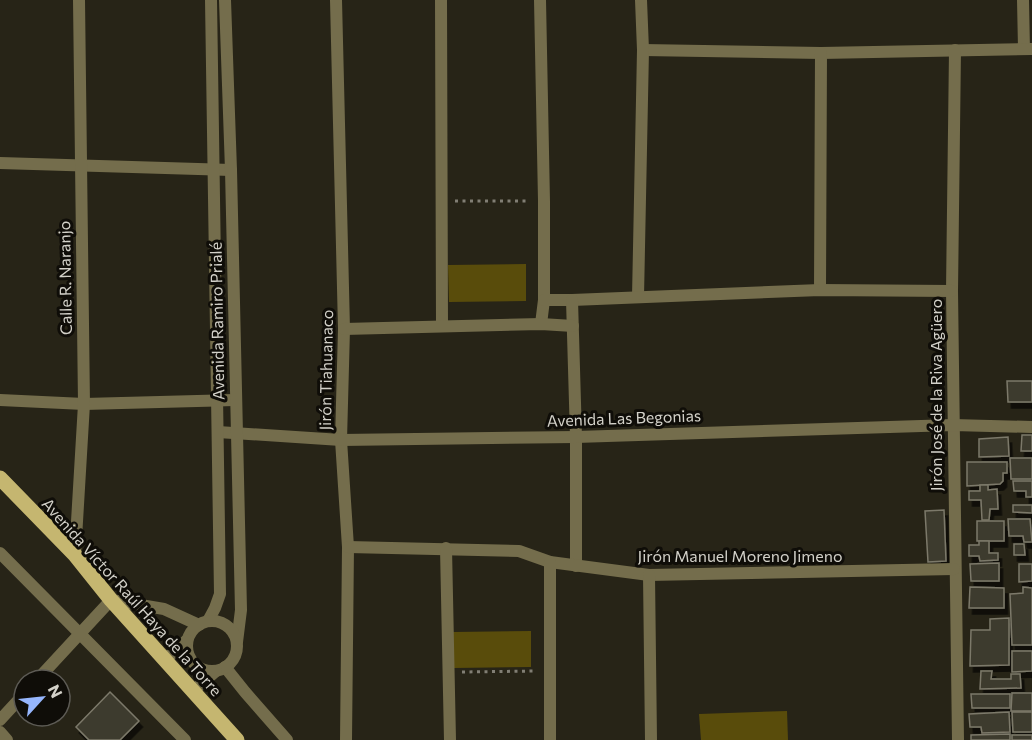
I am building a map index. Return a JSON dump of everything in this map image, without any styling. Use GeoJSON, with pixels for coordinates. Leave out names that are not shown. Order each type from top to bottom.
{"type":"FeatureCollection","features":[{"type":"Feature","properties":{"kind":"main road","name":"Avenida Víctor Raúl Haya de la Torre"},"geometry":{"type":"LineString","coordinates":[[2,484],[75,555],[111,600],[237,740]]}},
{"type":"Feature","properties":{"kind":"street","name":"Calle R. Naranjo"},"geometry":{"type":"LineString","coordinates":[[75,555],[84,404],[79,0]]}},
{"type":"Feature","properties":{"kind":"street","name":"Avenida Ramiro Prialé"},"geometry":{"type":"LineString","coordinates":[[203,623],[215,608],[220,594],[212,0]]}},
{"type":"Feature","properties":{"kind":"street","name":"Avenida Ramiro Prialé"},"geometry":{"type":"LineString","coordinates":[[225,0],[241,610],[237,642]]}},
{"type":"Feature","properties":{"kind":"street","name":"Jirón Tiahuanaco"},"geometry":{"type":"LineString","coordinates":[[336,0],[344,329],[341,440],[348,547],[346,740]]}},
{"type":"Feature","properties":{"kind":"street"},"geometry":{"type":"LineString","coordinates":[[441,0],[442,326]]}},
{"type":"Feature","properties":{"kind":"street"},"geometry":{"type":"LineString","coordinates":[[540,0],[544,201],[544,300],[541,324]]}},
{"type":"Feature","properties":{"kind":"street"},"geometry":{"type":"LineString","coordinates":[[638,297],[643,51],[641,0]]}},
{"type":"Feature","properties":{"kind":"street"},"geometry":{"type":"LineString","coordinates":[[643,51],[821,53],[1028,49],[1028,17],[1023,0]]}},
{"type":"Feature","properties":{"kind":"street","name":"Jirón José de la Riva Agüero"},"geometry":{"type":"LineString","coordinates":[[955,50],[952,291],[958,740]]}},
{"type":"Feature","properties":{"kind":"street"},"geometry":{"type":"LineString","coordinates":[[820,290],[821,53]]}},
{"type":"Feature","properties":{"kind":"street"},"geometry":{"type":"LineString","coordinates":[[0,163],[231,170]]}},
{"type":"Feature","properties":{"kind":"street"},"geometry":{"type":"LineString","coordinates":[[544,300],[820,290],[952,291]]}},
{"type":"Feature","properties":{"kind":"street"},"geometry":{"type":"LineString","coordinates":[[572,300],[576,436],[576,566]]}},
{"type":"Feature","properties":{"kind":"street"},"geometry":{"type":"LineString","coordinates":[[344,329],[541,324],[573,326]]}},
{"type":"Feature","properties":{"kind":"street"},"geometry":{"type":"LineString","coordinates":[[0,400],[84,404],[235,400]]}},
{"type":"Feature","properties":{"kind":"street","name":"Avenida Las Begonias"},"geometry":{"type":"LineString","coordinates":[[218,432],[341,440],[953,425],[1032,427]]}},
{"type":"Feature","properties":{"kind":"street","name":"Jirón Manuel Moreno Jimeno"},"geometry":{"type":"LineString","coordinates":[[348,547],[519,551],[550,562],[649,575],[954,569]]}},
{"type":"Feature","properties":{"kind":"street"},"geometry":{"type":"LineString","coordinates":[[446,548],[450,740]]}},
{"type":"Feature","properties":{"kind":"street"},"geometry":{"type":"LineString","coordinates":[[0,553],[185,740]]}},
{"type":"Feature","properties":{"kind":"street"},"geometry":{"type":"LineString","coordinates":[[550,562],[550,740]]}},
{"type":"Feature","properties":{"kind":"street"},"geometry":{"type":"LineString","coordinates":[[649,575],[651,740]]}},
{"type":"Feature","properties":{"kind":"street"},"geometry":{"type":"LineString","coordinates":[[48,668],[111,600],[164,609],[203,623]]}},
{"type":"Feature","properties":{"kind":"street"},"geometry":{"type":"LineString","coordinates":[[193,691],[233,660],[236,651],[237,642],[233,632],[226,625],[217,621],[203,623],[191,631],[187,650],[191,659],[198,666],[207,670],[221,669]]}},
{"type":"Feature","properties":{"kind":"street"},"geometry":{"type":"LineString","coordinates":[[166,659],[188,640]]}},
{"type":"Feature","properties":{"kind":"street","name":"Avenida Víctor Raúl Haya de la Torre"},"geometry":{"type":"LineString","coordinates":[[221,669],[287,740]]}},
{"type":"Feature","properties":{"kind":"street"},"geometry":{"type":"LineString","coordinates":[[0,720],[12,707]]}},
{"type":"Feature","properties":{"kind":"street"},"geometry":{"type":"LineString","coordinates":[[0,732],[7,740]]}},
{"type":"Feature","properties":{"kind":"path"},"geometry":{"type":"LineString","coordinates":[[443,200],[544,201]]}},
{"type":"Feature","properties":{"kind":"path"},"geometry":{"type":"LineString","coordinates":[[449,672],[550,671]]}},
{"type":"Feature","properties":{"kind":"shaded area"},"geometry":{"type":"Polygon","coordinates":[[[526,264],[526,301],[449,302],[448,265],[526,264]]]}},
{"type":"Feature","properties":{"kind":"shaded area"},"geometry":{"type":"Polygon","coordinates":[[[531,631],[531,667],[454,668],[453,632],[531,631]]]}},
{"type":"Feature","properties":{"kind":"shaded area"},"geometry":{"type":"Polygon","coordinates":[[[787,711],[788,740],[701,740],[699,714],[787,711]]]}},
{"type":"Feature","properties":{"kind":"building"},"geometry":{"type":"Polygon","coordinates":[[[1007,381],[1032,381],[1032,402],[1008,402],[1007,381]]]}},
{"type":"Feature","properties":{"kind":"building"},"geometry":{"type":"Polygon","coordinates":[[[1022,435],[1032,435],[1032,451],[1021,451],[1022,435]]]}},
{"type":"Feature","properties":{"kind":"building"},"geometry":{"type":"Polygon","coordinates":[[[1008,437],[1009,456],[979,457],[979,439],[1008,437]]]}},
{"type":"Feature","properties":{"kind":"building"},"geometry":{"type":"Polygon","coordinates":[[[1010,458],[1032,458],[1032,479],[1011,479],[1010,458]]]}},
{"type":"Feature","properties":{"kind":"building"},"geometry":{"type":"Polygon","coordinates":[[[967,462],[1007,462],[1007,473],[1003,473],[1003,481],[1000,484],[967,486],[967,462]]]}},
{"type":"Feature","properties":{"kind":"building"},"geometry":{"type":"Polygon","coordinates":[[[1013,481],[1032,481],[1032,497],[1026,497],[1026,491],[1014,491],[1013,481]]]}},
{"type":"Feature","properties":{"kind":"building"},"geometry":{"type":"Polygon","coordinates":[[[980,485],[988,485],[988,490],[997,489],[998,509],[990,509],[989,520],[982,520],[981,500],[969,500],[969,491],[980,491],[980,485]]]}},
{"type":"Feature","properties":{"kind":"building"},"geometry":{"type":"Polygon","coordinates":[[[1013,505],[1032,505],[1032,513],[1013,512],[1013,505]]]}},
{"type":"Feature","properties":{"kind":"building"},"geometry":{"type":"Polygon","coordinates":[[[944,510],[946,561],[928,562],[925,511],[944,510]]]}},
{"type":"Feature","properties":{"kind":"building"},"geometry":{"type":"Polygon","coordinates":[[[1008,519],[1030,519],[1032,542],[1024,542],[1023,536],[1009,536],[1008,519]]]}},
{"type":"Feature","properties":{"kind":"building"},"geometry":{"type":"Polygon","coordinates":[[[977,521],[1004,521],[1004,541],[977,541],[977,521]]]}},
{"type":"Feature","properties":{"kind":"building"},"geometry":{"type":"Polygon","coordinates":[[[979,541],[989,541],[989,553],[998,553],[998,560],[980,561],[979,556],[969,556],[969,545],[979,545],[979,541]]]}},
{"type":"Feature","properties":{"kind":"building"},"geometry":{"type":"Polygon","coordinates":[[[1014,544],[1024,544],[1025,555],[1014,555],[1014,544]]]}},
{"type":"Feature","properties":{"kind":"building"},"geometry":{"type":"Polygon","coordinates":[[[999,563],[999,581],[971,581],[970,564],[999,563]]]}},
{"type":"Feature","properties":{"kind":"building"},"geometry":{"type":"Polygon","coordinates":[[[1019,564],[1032,564],[1032,581],[1019,582],[1019,564]]]}},
{"type":"Feature","properties":{"kind":"building"},"geometry":{"type":"Polygon","coordinates":[[[970,587],[1004,588],[1004,608],[969,608],[970,587]]]}},
{"type":"Feature","properties":{"kind":"building"},"geometry":{"type":"Polygon","coordinates":[[[1023,587],[1032,588],[1032,645],[1012,645],[1010,594],[1023,593],[1023,587]]]}},
{"type":"Feature","properties":{"kind":"building"},"geometry":{"type":"Polygon","coordinates":[[[1009,618],[1009,665],[970,666],[971,630],[990,630],[990,619],[1009,618]]]}},
{"type":"Feature","properties":{"kind":"building"},"geometry":{"type":"Polygon","coordinates":[[[1012,651],[1032,651],[1032,671],[1012,672],[1012,651]]]}},
{"type":"Feature","properties":{"kind":"building"},"geometry":{"type":"Polygon","coordinates":[[[981,671],[992,671],[991,679],[1011,679],[1011,674],[1020,674],[1021,688],[980,689],[981,671]]]}},
{"type":"Feature","properties":{"kind":"building"},"geometry":{"type":"Polygon","coordinates":[[[110,692],[139,721],[120,740],[89,740],[76,727],[110,692]]]}},
{"type":"Feature","properties":{"kind":"building"},"geometry":{"type":"Polygon","coordinates":[[[1012,693],[1032,693],[1032,711],[1011,711],[1012,693]]]}},
{"type":"Feature","properties":{"kind":"building"},"geometry":{"type":"Polygon","coordinates":[[[971,694],[1010,694],[1010,708],[972,708],[971,694]]]}},
{"type":"Feature","properties":{"kind":"building"},"geometry":{"type":"Polygon","coordinates":[[[1009,712],[1010,732],[982,733],[981,727],[970,727],[969,714],[1009,712]]]}},
{"type":"Feature","properties":{"kind":"building"},"geometry":{"type":"Polygon","coordinates":[[[1012,712],[1032,712],[1032,732],[1013,732],[1012,712]]]}},
{"type":"Feature","properties":{"kind":"building"},"geometry":{"type":"Polygon","coordinates":[[[1010,734],[1010,740],[971,740],[971,735],[1010,734]]]}},
{"type":"Feature","properties":{"kind":"building"},"geometry":{"type":"Polygon","coordinates":[[[1012,735],[1032,735],[1032,740],[1012,740],[1012,735]]]}}]}
